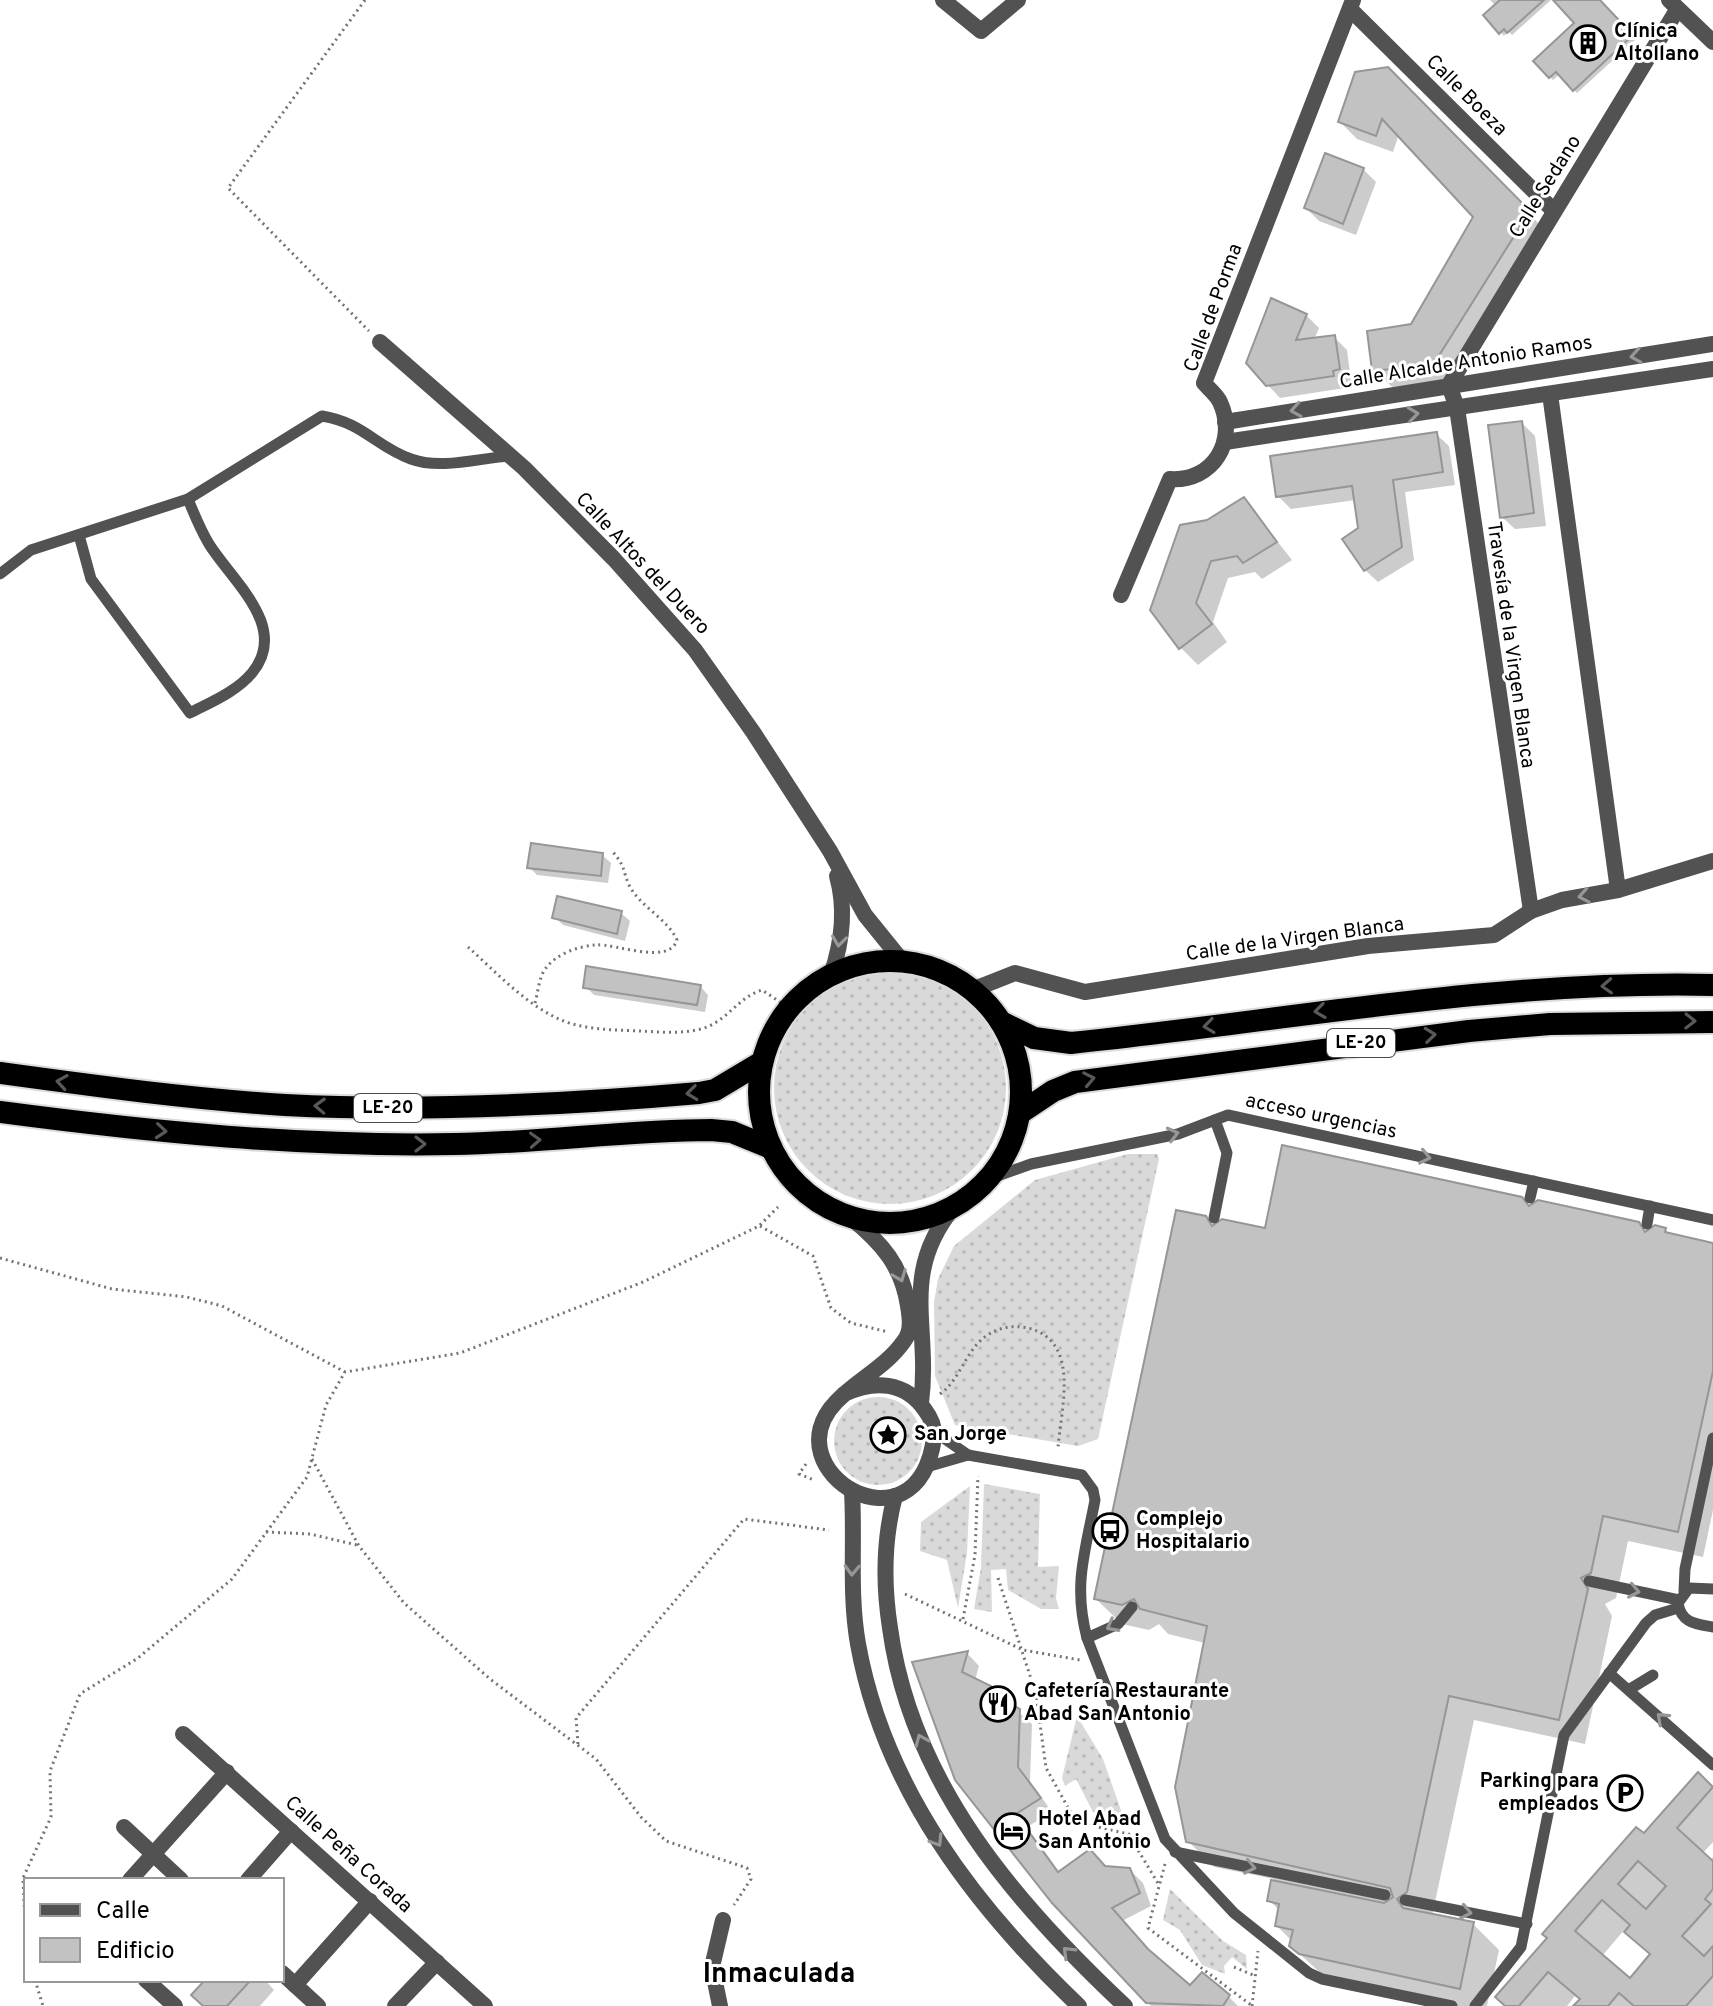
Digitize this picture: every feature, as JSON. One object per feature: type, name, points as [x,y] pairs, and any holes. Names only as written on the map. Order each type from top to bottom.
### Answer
[{"type":"highway","name":"LE-20","points":[[903,962],[951,976],[972,990],[1001,1022],[1019,1066],[1020,1113],[1009,1149],[989,1179],[953,1208],[903,1223],[851,1218],[816,1201],[788,1175],[771,1148],[759,1106],[762,1062],[775,1029],[789,1008],[810,988],[831,975],[866,964],[903,962]]},
{"type":"highway","name":"LE-20","points":[[1001,1022],[1034,1038],[1071,1043],[1463,994],[1628,985],[1713,985]]},
{"type":"highway","name":"LE-20","points":[[1020,1113],[1053,1091],[1075,1082],[1296,1051],[1550,1024],[1713,1022]]},
{"type":"highway","name":"LE-20","points":[[3,1073],[116,1091],[284,1105],[468,1107],[699,1093],[715,1090],[762,1062]]},
{"type":"highway","name":"LE-20","points":[[0,1112],[103,1126],[308,1142],[457,1144],[711,1130],[732,1132],[771,1148]]},
{"type":"street","points":[[943,0],[981,31],[1018,0]]},
{"type":"street","name":"Calle Boeza","points":[[1351,5],[1554,211]]},
{"type":"street","name":"Calle de Porma","points":[[1225,442],[1225,422],[1220,401],[1204,383],[1351,5]]},
{"type":"street","points":[[1673,5],[1713,42]]},
{"type":"street","name":"Calle Sedano","points":[[1449,385],[1673,5]]},
{"type":"street","name":"Calle Altos del Duero","points":[[380,342],[510,456],[614,559],[695,650],[753,732],[830,851],[865,915],[903,962]]},
{"type":"street","name":"Calle Alcalde Antonio Ramos","points":[[1225,422],[1713,344]]},
{"type":"street","name":"Calle Alcalde Antonio Ramos","points":[[1225,442],[1713,369]]},
{"type":"street","name":"Travesía de la Virgen Blanca","points":[[1449,385],[1457,408],[1531,911]]},
{"type":"street","points":[[1550,394],[1618,890]]},
{"type":"street","points":[[1121,595],[1170,479],[1196,478],[1208,470],[1225,442]]},
{"type":"street","name":"Calle Altos del Duero","points":[[830,851],[841,892],[838,954],[831,975]]},
{"type":"street","name":"Calle de la Virgen Blanca","points":[[972,990],[1015,973],[1085,992],[1368,946],[1494,935],[1531,911],[1562,900],[1618,890],[1713,861]]},
{"type":"street","points":[[851,1218],[872,1235],[896,1263],[904,1281],[910,1322],[905,1340],[877,1369],[844,1394],[826,1416],[820,1445],[830,1473],[852,1492],[870,1498],[895,1496],[920,1480],[930,1466],[935,1432],[928,1399],[920,1276],[936,1228],[953,1208]]},
{"type":"street","points":[[844,1394],[876,1384],[928,1399]]},
{"type":"street","points":[[852,1492],[852,1590],[859,1644],[871,1696],[904,1782],[943,1851],[1004,1928],[1079,2006]]},
{"type":"street","points":[[895,1496],[885,1540],[885,1597],[897,1670],[929,1759],[962,1821],[1010,1887],[1063,1948],[1125,2006]]},
{"type":"street","name":"Calle Peña Corada","points":[[183,1734],[485,2006]]},
{"type":"street","points":[[132,1878],[227,1772]]},
{"type":"street","points":[[124,1827],[179,1878]]},
{"type":"street","points":[[250,1878],[291,1831]]},
{"type":"street","points":[[295,1985],[370,1901]]},
{"type":"street","points":[[720,2006],[712,1967],[723,1920]]},
{"type":"street","points":[[395,2006],[437,1962]]},
{"type":"street","points":[[284,1975],[318,2006]]},
{"type":"street","points":[[148,1982],[175,2006]]},
{"type":"lane","points":[[0,574],[31,550],[188,499],[322,416],[347,420],[414,460],[434,464],[510,456]]},
{"type":"lane","points":[[79,535],[91,579],[190,713],[231,691],[252,673],[262,656],[265,637],[259,613],[210,545],[188,499]]},
{"type":"lane","name":"acceso urgencias","points":[[989,1179],[1031,1164],[1178,1134],[1228,1115],[1713,1220]]},
{"type":"lane","points":[[1214,1218],[1227,1153],[1215,1120]]},
{"type":"lane","points":[[1530,1198],[1534,1181]]},
{"type":"lane","points":[[1647,1224],[1650,1206]]},
{"type":"lane","points":[[935,1432],[968,1455]]},
{"type":"lane","points":[[1713,1438],[1681,1600],[1688,1621],[1713,1627]]},
{"type":"lane","points":[[930,1466],[968,1455],[1072,1471],[1089,1482],[1095,1500],[1078,1588],[1087,1638],[1165,1839],[1234,1913],[1309,1973],[1322,1979],[1452,2006]]},
{"type":"lane","points":[[1589,1581],[1681,1600]]},
{"type":"lane","points":[[1475,2006],[1521,1947],[1564,1735],[1655,1615],[1681,1600],[1695,1586],[1713,1589]]},
{"type":"lane","points":[[1087,1638],[1118,1624],[1132,1607]]},
{"type":"lane","points":[[1609,1673],[1713,1765]]},
{"type":"lane","points":[[1630,1689],[1653,1675]]},
{"type":"lane","points":[[1174,1851],[1385,1895]]},
{"type":"lane","points":[[1405,1900],[1527,1924]]},
{"type":"path","points":[[365,0],[228,188],[380,342]]},
{"type":"path","points":[[535,1003],[544,969],[561,954],[596,945],[641,952],[667,951],[675,946],[677,940],[672,929],[630,886],[625,866],[612,851]]},
{"type":"path","points":[[468,947],[535,1003],[565,1021],[596,1029],[680,1033],[724,1020],[752,993],[762,990],[789,1008]]},
{"type":"path","points":[[0,1258],[81,1282],[187,1297],[222,1306],[345,1372],[460,1353],[643,1282],[759,1226],[778,1207]]},
{"type":"path","points":[[759,1226],[813,1256],[831,1308],[840,1317],[895,1335]]},
{"type":"path","points":[[928,1399],[955,1381],[968,1356],[986,1336],[1011,1326],[1038,1331],[1059,1350],[1064,1365],[1058,1448]]},
{"type":"path","points":[[24,1902],[23,1878],[51,1817],[50,1771],[80,1694],[138,1658],[232,1579],[307,1477],[326,1405],[345,1372]]},
{"type":"path","points":[[312,1459],[359,1546],[404,1603],[490,1679],[596,1759],[641,1817],[666,1841],[747,1868],[751,1879],[723,1920]]},
{"type":"path","points":[[963,1621],[975,1555],[978,1476]]},
{"type":"path","points":[[578,1744],[576,1718],[744,1519],[829,1530]]},
{"type":"path","points":[[266,1532],[310,1534],[359,1546]]},
{"type":"path","points":[[998,1578],[1036,1694],[1046,1768],[1076,1822],[1153,1840]]},
{"type":"path","points":[[897,1590],[1023,1650],[1084,1660]]},
{"type":"path","points":[[1129,1835],[1159,1885]]},
{"type":"path","points":[[1165,1864],[1148,1928],[1251,2006],[1258,1950]]},
{"type":"path","points":[[1234,1967],[1255,1975]]},
{"type":"path","points":[[36,1982],[43,2006]]},
{"type":"shaded area","points":[[890,972],[935,980],[955,991],[972,1006],[987,1023],[998,1043],[1006,1088],[998,1133],[987,1153],[972,1170],[955,1185],[935,1196],[890,1204],[845,1196],[825,1185],[808,1170],[793,1153],[782,1133],[774,1088],[782,1043],[793,1023],[808,1006],[825,991],[845,980]]},
{"type":"shaded area","points":[[1128,1154],[1157,1154],[1159,1159],[1098,1439],[1078,1446],[955,1425],[935,1376],[934,1302],[938,1279],[954,1246],[1035,1180]]},
{"type":"shaded area","points":[[878,1397],[895,1400],[909,1410],[919,1424],[922,1441],[919,1458],[909,1472],[895,1482],[878,1485],[861,1482],[847,1472],[837,1458],[834,1441],[837,1424],[847,1410],[861,1400]]},
{"type":"shaded area","points":[[984,1484],[1040,1494],[1038,1567],[1059,1566],[1056,1598],[1059,1609],[1041,1609],[1008,1590],[1006,1569],[991,1570],[992,1612],[974,1609],[981,1568]]},
{"type":"shaded area","points":[[970,1486],[967,1553],[958,1608],[947,1560],[920,1551],[921,1522]]},
{"type":"shaded area","points":[[1077,1716],[1103,1759],[1123,1816],[1093,1812],[1076,1779],[1065,1786],[1062,1778]]},
{"type":"shaded area","points":[[1170,1889],[1223,1941],[1246,1955],[1247,1969],[1232,1957],[1224,1966],[1225,1974],[1202,1965],[1180,1930],[1163,1920]]},
{"type":"building","points":[[1500,0],[1544,0],[1507,33],[1504,29],[1499,34],[1483,15]]},
{"type":"building","name":"Clínica Altollano","points":[[1553,0],[1600,0],[1633,35],[1573,91],[1556,72],[1549,78],[1533,61],[1574,23]]},
{"type":"building","points":[[1388,67],[1530,211],[1433,365],[1372,371],[1367,331],[1411,324],[1473,217],[1382,119],[1376,136],[1338,122],[1355,72]]},
{"type":"building","points":[[1325,153],[1364,168],[1343,224],[1304,208]]},
{"type":"building","points":[[1271,298],[1307,314],[1296,340],[1335,335],[1340,369],[1333,371],[1334,376],[1266,386],[1246,363]]},
{"type":"building","points":[[1522,421],[1534,513],[1500,518],[1488,425]]},
{"type":"building","points":[[1437,432],[1443,472],[1393,480],[1402,547],[1364,571],[1342,539],[1358,528],[1352,486],[1276,497],[1270,456]]},
{"type":"building","points":[[1244,497],[1277,542],[1243,563],[1237,556],[1211,561],[1196,603],[1212,624],[1179,649],[1150,610],[1180,525],[1207,520]]},
{"type":"building","points":[[531,843],[603,853],[601,876],[527,868]]},
{"type":"building","points":[[557,896],[622,911],[617,934],[552,918]]},
{"type":"building","points":[[586,966],[701,985],[697,1005],[583,988]]},
{"type":"building","points":[[1282,1145],[1522,1197],[1529,1206],[1538,1200],[1639,1222],[1645,1232],[1655,1225],[1666,1228],[1665,1232],[1713,1243],[1713,1371],[1678,1532],[1603,1516],[1591,1573],[1581,1578],[1588,1589],[1559,1720],[1449,1696],[1407,1892],[1397,1899],[1403,1908],[1474,1922],[1460,1989],[1299,1954],[1289,1946],[1293,1930],[1275,1926],[1279,1904],[1267,1901],[1271,1880],[1384,1903],[1393,1897],[1390,1888],[1186,1842],[1175,1787],[1207,1626],[1140,1609],[1134,1599],[1122,1605],[1094,1599],[1176,1210],[1206,1216],[1212,1226],[1222,1219],[1265,1228]]},
{"type":"building","name":"Hotel Abad San Antonio","points":[[968,1651],[962,1672],[991,1686],[990,1693],[1020,1709],[1018,1767],[1041,1798],[1016,1814],[1058,1872],[1090,1849],[1105,1866],[1130,1868],[1140,1893],[1112,1908],[1148,1949],[1190,1985],[1202,1972],[1230,1995],[1223,2006],[1146,2003],[1052,1903],[955,1780],[912,1662]]},
{"type":"building","points":[[1698,1772],[1713,1787],[1677,1828],[1713,1861],[1713,1889],[1705,1899],[1711,1904],[1682,1936],[1704,1956],[1713,1946],[1713,1976],[1686,2006],[1634,2006],[1619,1993],[1608,2006],[1573,2006],[1580,1999],[1548,1972],[1519,2006],[1505,2006],[1495,1997],[1547,1938],[1542,1934],[1636,1827],[1644,1833]],"holes":[[[1638,1861],[1666,1886],[1646,1909],[1618,1884]],[[1602,1900],[1630,1925],[1624,1932],[1650,1954],[1630,1978],[1575,1931]]]},
{"type":"building","points":[[203,1982],[249,1982],[227,2006],[203,2006],[191,1995]]},
{"type":"place","name":"Clínica Altollano","points":[[1588,43]]},
{"type":"place","name":"San Jorge","points":[[888,1435]]},
{"type":"place","name":"Complejo Hospitalario","points":[[1110,1531]]},
{"type":"place","name":"Cafetería Restaurante Abad San Antonio","points":[[998,1704]]},
{"type":"place","name":"Parking para empleados","points":[[1625,1793]]},
{"type":"place","name":"Hotel Abad San Antonio","points":[[1012,1831]]},
{"type":"district","name":"Inmaculada","points":[[779,1975]]}]
